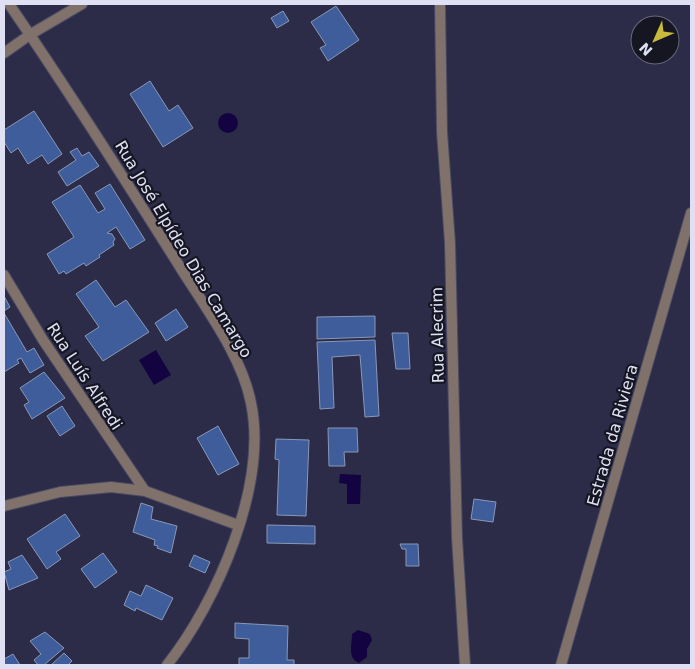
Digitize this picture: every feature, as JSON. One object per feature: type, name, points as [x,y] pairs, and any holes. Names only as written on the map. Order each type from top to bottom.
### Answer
[{"type":"street","name":"Rua José Elpídeo Dias Camargo","points":[[9,4],[31,34],[182,270],[222,336],[246,383],[256,439],[252,471],[238,525],[220,576],[204,608],[188,638],[167,665]]},
{"type":"street","points":[[4,53],[31,34],[82,4]]},
{"type":"street","name":"Rua Alecrim","points":[[440,4],[442,132],[450,243],[456,538],[465,665]]},
{"type":"street","name":"Estrada da Riviera","points":[[561,665],[691,213]]},
{"type":"street","name":"Rua Luís Alfredi","points":[[4,275],[49,349],[145,491]]},
{"type":"street","points":[[4,506],[30,497],[85,488],[111,487],[145,491],[238,525]]},
{"type":"shaded area","points":[[224,113],[232,113],[238,119],[238,127],[232,133],[224,133],[218,127],[218,119]]},
{"type":"shaded area","points":[[156,350],[171,375],[154,385],[139,360]]},
{"type":"shaded area","points":[[340,474],[361,475],[360,504],[347,504],[347,484],[339,483]]},
{"type":"shaded area","points":[[358,630],[370,634],[372,640],[367,649],[367,657],[359,663],[353,658],[351,651],[352,634]]},
{"type":"building","points":[[336,6],[359,40],[328,61],[320,48],[326,45],[311,22]]},
{"type":"building","points":[[283,11],[289,21],[277,28],[271,18]]},
{"type":"building","points":[[150,81],[169,111],[178,105],[193,128],[163,147],[130,94]]},
{"type":"building","points":[[34,111],[62,154],[48,164],[42,155],[28,164],[18,148],[11,153],[4,142],[4,130]]},
{"type":"building","points":[[77,148],[82,156],[89,152],[99,166],[67,186],[58,172],[76,160],[70,152]]},
{"type":"building","points":[[110,184],[145,240],[130,249],[116,227],[107,233],[112,234],[115,239],[114,245],[99,255],[100,257],[86,266],[84,263],[66,274],[64,271],[59,274],[47,254],[74,237],[52,202],[80,185],[98,213],[105,209],[95,193]]},
{"type":"building","points":[[96,280],[115,307],[126,300],[149,332],[103,361],[85,336],[99,327],[76,294]]},
{"type":"building","points":[[4,296],[10,307],[4,311]]},
{"type":"building","points":[[176,309],[188,327],[166,341],[155,323]]},
{"type":"building","points":[[4,313],[27,352],[34,348],[44,365],[30,373],[21,358],[17,360],[19,363],[4,372]]},
{"type":"building","points":[[375,316],[375,337],[317,339],[317,317]]},
{"type":"building","points":[[392,333],[408,333],[410,369],[396,369]]},
{"type":"building","points":[[375,340],[379,416],[365,417],[360,355],[332,357],[334,408],[320,409],[317,342]]},
{"type":"building","points":[[44,372],[65,398],[32,419],[24,405],[29,402],[20,388]]},
{"type":"building","points":[[62,406],[75,426],[60,436],[47,416]]},
{"type":"building","points":[[218,426],[239,464],[218,475],[197,438]]},
{"type":"building","points":[[328,428],[357,428],[358,452],[344,452],[345,466],[329,466]]},
{"type":"building","points":[[276,439],[309,440],[306,516],[277,515],[279,460],[275,459]]},
{"type":"building","points":[[474,499],[496,502],[493,522],[471,519]]},
{"type":"building","points":[[141,503],[153,507],[151,519],[177,526],[171,553],[157,548],[158,546],[154,545],[155,540],[133,532]]},
{"type":"building","points":[[65,514],[80,536],[56,552],[61,559],[47,569],[27,539]]},
{"type":"building","points":[[267,525],[315,526],[315,544],[267,543]]},
{"type":"building","points":[[400,544],[418,544],[419,566],[406,566],[406,549],[402,549]]},
{"type":"building","points":[[103,553],[117,572],[95,588],[81,569]]},
{"type":"building","points":[[22,555],[38,578],[9,590],[4,572],[11,569],[8,562]]},
{"type":"building","points":[[194,555],[210,562],[205,573],[189,566]]},
{"type":"building","points":[[146,585],[173,598],[162,620],[136,608],[135,611],[124,605],[130,591],[141,596]]},
{"type":"building","points":[[235,623],[288,626],[287,660],[294,660],[294,665],[239,665],[239,658],[249,658],[249,639],[235,638]]},
{"type":"building","points":[[45,632],[64,648],[44,665],[38,665],[34,660],[41,654],[30,641]]},
{"type":"building","points":[[64,653],[72,661],[68,665],[51,665]]},
{"type":"building","points":[[13,654],[20,665],[4,665],[4,659]]}]
